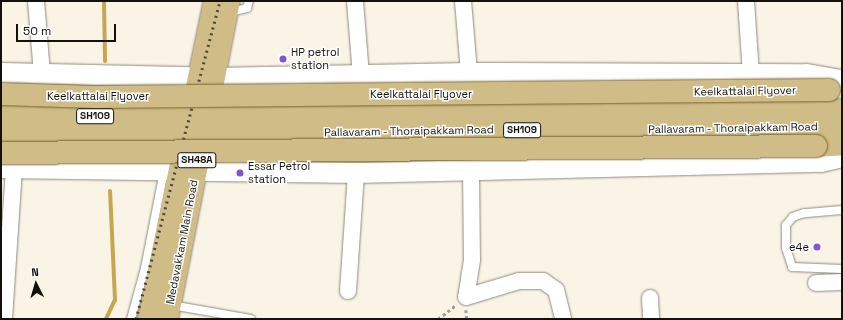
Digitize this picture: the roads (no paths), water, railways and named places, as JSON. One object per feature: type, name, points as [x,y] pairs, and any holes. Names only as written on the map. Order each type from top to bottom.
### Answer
[{"type":"main road","name":"Medavakkam Main Road","points":[[168,312],[179,171],[195,124],[224,5]]},
{"type":"main road","name":"Keelkattalai Flyover","points":[[1,94],[94,97],[838,86]]},
{"type":"main road","name":"Pallavaram - Thoraipakkam Road","points":[[1,132],[195,124],[842,110]]},
{"type":"main road","name":"Pallavaram - Thoraipakkam Road","points":[[1,115],[195,124],[842,127]]},
{"type":"main road","points":[[5,163],[816,146],[842,144]]},
{"type":"main road","name":"SH48A","points":[[149,319],[179,171]]},
{"type":"street","points":[[36,1],[42,74]]},
{"type":"street","points":[[355,1],[361,75]]},
{"type":"street","points":[[463,1],[468,73]]},
{"type":"street","points":[[746,1],[751,74]]},
{"type":"street","points":[[1,73],[206,77],[468,73],[807,74],[838,86]]},
{"type":"street","points":[[4,319],[5,163],[179,171],[356,173],[471,169],[821,162],[842,157]]},
{"type":"street","points":[[471,169],[472,260],[466,297],[519,281],[543,281],[556,290],[563,319]]},
{"type":"street","points":[[348,291],[356,173]]},
{"type":"street","points":[[816,283],[842,282]]},
{"type":"street","points":[[650,298],[651,319]]},
{"type":"lane","points":[[224,5],[247,8],[249,1]]},
{"type":"lane","points":[[131,319],[145,268],[179,171]]},
{"type":"lane","points":[[842,210],[804,213],[793,217],[786,225],[786,248],[792,267],[842,270]]},
{"type":"lane","points":[[168,312],[251,319]]},
{"type":"waterway","points":[[104,1],[105,61]]},
{"type":"waterway","points":[[106,319],[115,300],[110,191]]},
{"type":"railway","points":[[136,319],[220,1]]},
{"type":"place","name":"HP petrol station","points":[[283,59]]},
{"type":"place","name":"Essar Petrol station","points":[[240,173]]},
{"type":"place","name":"e4e","points":[[817,247]]}]
